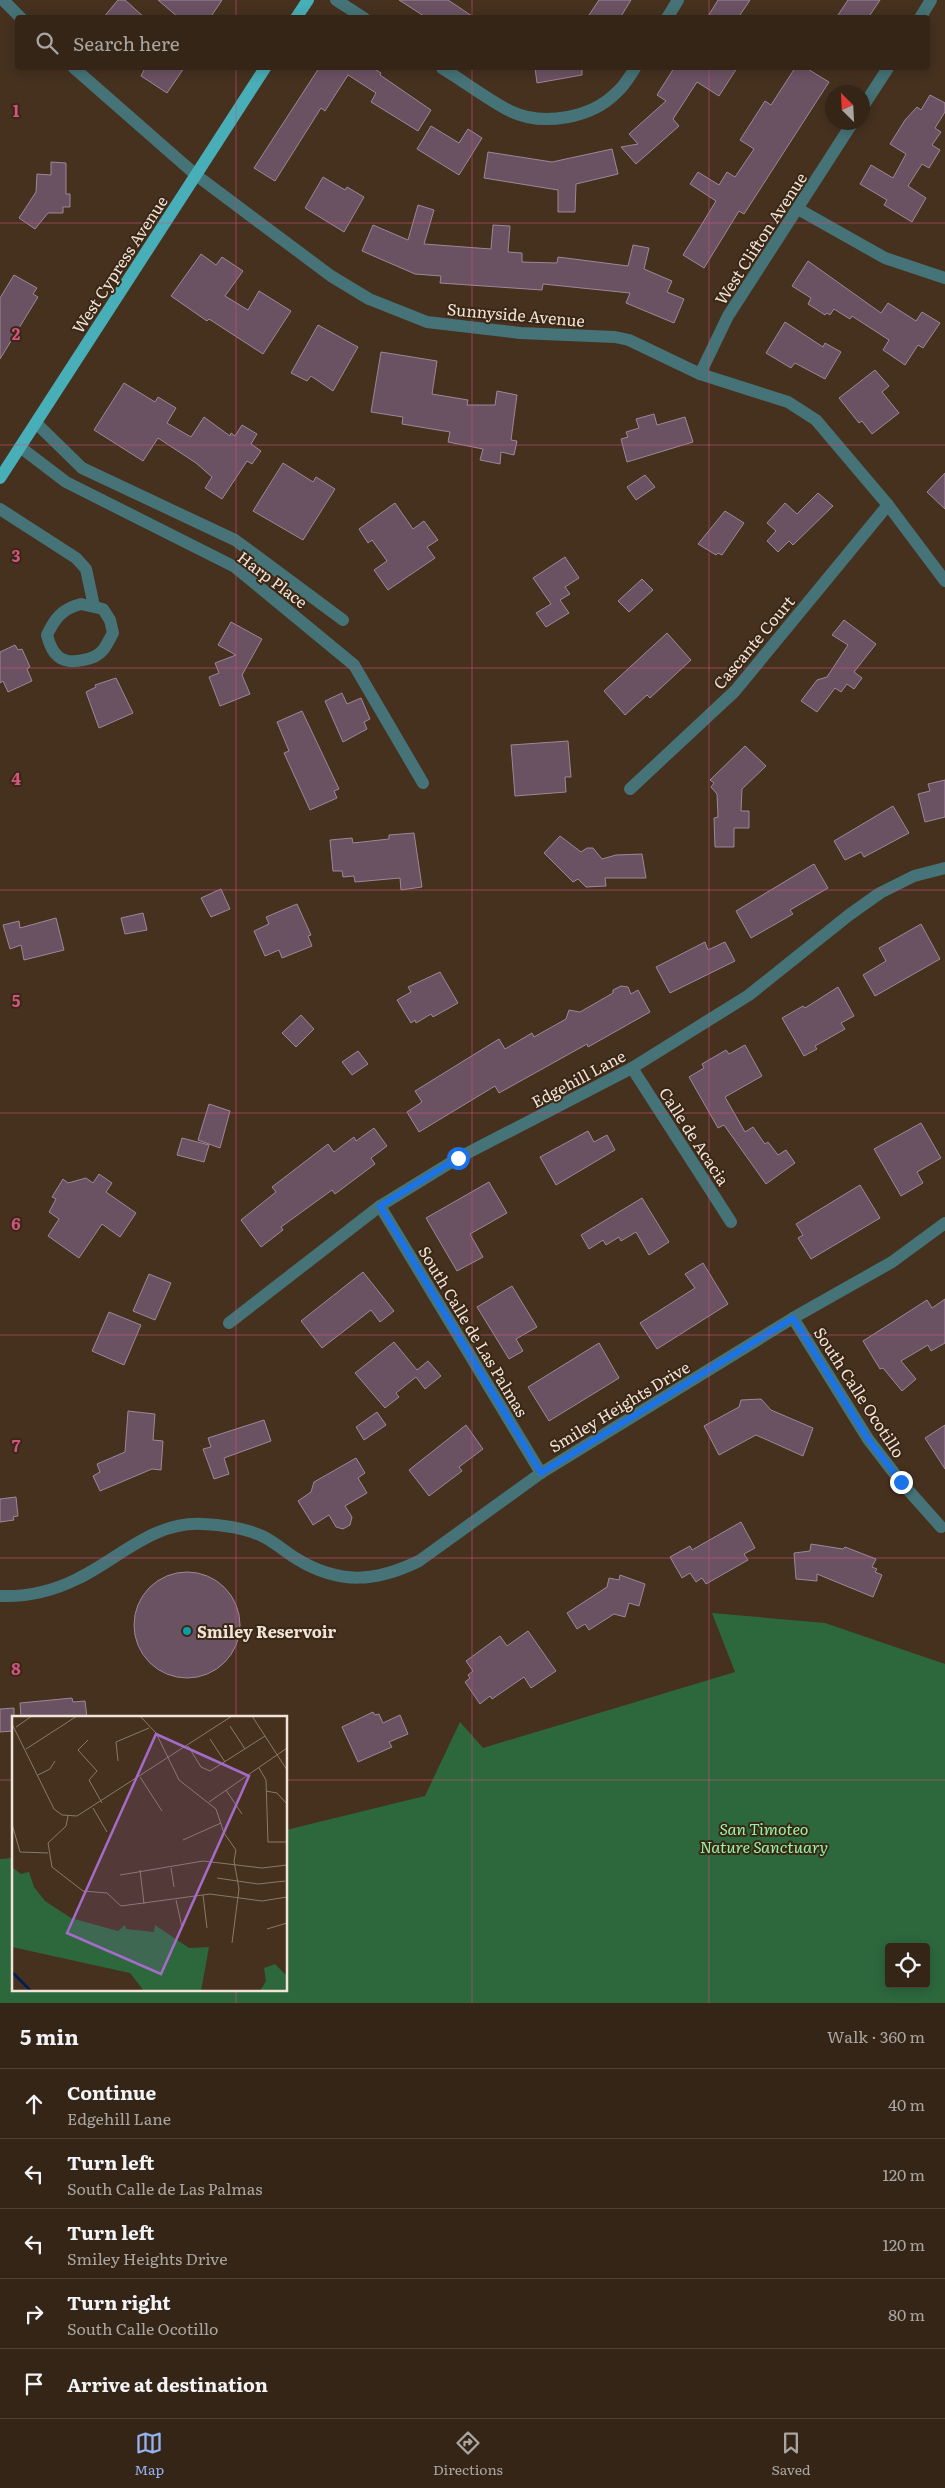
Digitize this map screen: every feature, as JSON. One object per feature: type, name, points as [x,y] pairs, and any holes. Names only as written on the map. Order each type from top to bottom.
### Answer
[{"type":"main road","points":[[298,15],[308,0]]},
{"type":"main road","name":"West Cypress Avenue","points":[[0,478],[264,70]]},
{"type":"street","points":[[3,0],[18,15]]},
{"type":"street","points":[[336,0],[359,15]]},
{"type":"street","points":[[669,15],[678,0]]},
{"type":"street","points":[[922,15],[931,0]]},
{"type":"street","name":"Sunnyside Avenue","points":[[76,70],[196,175],[331,276],[369,299],[427,322],[520,333],[615,337],[629,340],[700,374],[788,402],[816,420],[888,505],[945,581]]},
{"type":"street","points":[[445,70],[511,111],[529,117],[555,120],[597,107],[617,93],[634,70]]},
{"type":"street","points":[[870,96],[887,70]]},
{"type":"street","name":"West Clifton Avenue","points":[[700,374],[728,316],[848,130]]},
{"type":"street","points":[[798,209],[885,258],[945,278]]},
{"type":"street","name":"Harp Place","points":[[36,423],[82,468],[235,540],[343,620]]},
{"type":"street","name":"Harp Place","points":[[20,447],[66,482],[235,568],[354,665],[423,783]]},
{"type":"street","name":"Cascante Court","points":[[630,789],[735,691],[888,505]]},
{"type":"street","points":[[0,509],[76,558],[86,569],[94,606]]},
{"type":"street","points":[[81,604],[94,606],[103,610],[110,620],[114,633],[102,650],[92,658],[68,663],[58,658],[50,648],[47,636],[58,615],[68,608],[81,604]]},
{"type":"street","name":"Edgehill Lane","points":[[229,1323],[380,1206],[458,1158],[632,1068],[749,995],[849,915],[880,894],[914,876],[945,868]]},
{"type":"street","name":"Calle de Acacia","points":[[632,1068],[731,1222]]},
{"type":"street","name":"South Calle de Las Palmas","points":[[380,1206],[541,1473]]},
{"type":"street","name":"Smiley Heights Drive","points":[[0,1596],[18,1597],[56,1589],[78,1579],[150,1535],[185,1524],[236,1528],[263,1536],[298,1560],[326,1573],[353,1579],[389,1574],[420,1561],[541,1473],[793,1318],[892,1262],[945,1223]]},
{"type":"street","name":"South Calle Ocotillo","points":[[793,1318],[868,1439],[901,1482],[941,1527]]},
{"type":"green space","name":"San Timoteo Nature Sanctuary","points":[[712,1613],[825,1623],[945,1664],[945,2003],[0,2003],[0,1859],[12,1858],[12,1990],[288,1990],[288,1830],[425,1796],[460,1722],[483,1748],[735,1672]]},
{"type":"building","points":[[118,0],[125,0],[142,15],[106,15]]},
{"type":"building","points":[[158,0],[222,0],[212,15],[176,15]]},
{"type":"building","points":[[399,0],[448,0],[470,15],[422,15]]},
{"type":"building","points":[[599,0],[631,0],[622,15],[589,15]]},
{"type":"building","points":[[718,0],[750,0],[740,15],[709,15]]},
{"type":"building","points":[[848,0],[880,0],[870,15],[838,15]]},
{"type":"building","points":[[144,70],[183,70],[167,93],[141,76]]},
{"type":"building","points":[[318,70],[376,70],[381,73],[380,75],[431,110],[418,131],[371,102],[376,93],[348,75],[325,111],[321,108],[275,181],[254,168]]},
{"type":"building","points":[[535,70],[582,70],[582,75],[537,83]]},
{"type":"building","points":[[673,70],[736,70],[719,96],[697,82],[673,119],[679,126],[636,164],[621,147],[638,144],[629,134],[666,101],[657,95]]},
{"type":"building","points":[[794,70],[809,70],[829,82],[825,85],[825,88],[744,214],[739,211],[704,268],[683,255],[716,201],[690,184],[698,172],[719,185],[727,172],[735,177],[754,149],[740,140],[765,101],[771,105]]},
{"type":"building","points":[[930,95],[945,103],[945,112],[935,128],[941,132],[932,145],[940,150],[929,168],[922,164],[908,186],[926,198],[912,222],[884,205],[887,200],[860,184],[871,165],[893,178],[906,154],[890,144],[905,120],[917,107],[921,110]]},
{"type":"building","points":[[431,126],[459,143],[468,129],[482,138],[459,175],[417,149]]},
{"type":"building","points":[[612,149],[618,174],[576,184],[575,212],[558,212],[558,190],[484,178],[488,152],[552,162]]},
{"type":"building","points":[[51,162],[66,163],[66,194],[70,194],[70,207],[63,207],[63,213],[48,213],[35,229],[19,218],[36,192],[37,174],[51,175]]},
{"type":"building","points":[[323,177],[345,190],[347,187],[364,197],[344,232],[305,208]]},
{"type":"building","points":[[418,205],[434,210],[424,244],[491,249],[493,225],[510,226],[508,252],[522,253],[522,262],[557,263],[558,257],[628,266],[633,245],[649,248],[644,269],[672,281],[667,292],[684,299],[674,323],[626,303],[630,293],[543,284],[542,290],[440,283],[441,276],[415,274],[362,251],[373,225],[408,240]]},
{"type":"building","points":[[201,254],[216,265],[222,257],[243,271],[225,296],[248,310],[259,291],[291,311],[263,354],[209,319],[207,321],[171,296]]},
{"type":"building","points":[[808,261],[881,313],[888,303],[916,321],[922,312],[940,323],[923,348],[918,345],[905,365],[883,350],[889,340],[852,316],[850,319],[834,309],[830,315],[827,313],[825,315],[808,304],[811,298],[792,286]]},
{"type":"building","points":[[14,275],[37,288],[33,294],[38,297],[0,359],[0,298]]},
{"type":"building","points":[[785,322],[823,347],[825,343],[841,352],[825,379],[795,363],[791,368],[766,353]]},
{"type":"building","points":[[318,325],[358,347],[333,391],[311,376],[307,381],[291,373]]},
{"type":"building","points":[[381,352],[437,361],[432,394],[468,400],[467,405],[495,405],[497,391],[517,395],[511,440],[517,441],[514,455],[501,452],[500,464],[480,460],[483,449],[448,442],[450,432],[402,424],[403,417],[371,412]]},
{"type":"building","points":[[875,370],[889,386],[882,392],[899,413],[872,434],[862,421],[859,423],[839,398]]},
{"type":"building","points":[[124,383],[155,402],[158,397],[176,408],[167,423],[191,437],[204,417],[230,436],[231,433],[235,436],[242,425],[257,434],[251,444],[261,451],[252,464],[247,461],[222,499],[205,488],[212,477],[196,463],[158,438],[143,461],[94,430]]},
{"type":"building","points":[[654,414],[657,425],[685,417],[693,442],[627,462],[621,439],[628,437],[626,432],[639,428],[636,419]]},
{"type":"building","points":[[283,463],[313,482],[316,477],[335,489],[303,540],[253,511]]},
{"type":"building","points":[[945,473],[945,509],[927,492]]},
{"type":"building","points":[[645,475],[655,487],[636,500],[627,487]]},
{"type":"building","points":[[818,493],[833,506],[793,545],[789,541],[778,552],[767,541],[776,531],[767,523],[785,503],[797,514]]},
{"type":"building","points":[[395,503],[413,529],[424,521],[438,540],[427,547],[435,558],[388,590],[374,570],[387,561],[372,540],[368,543],[359,529]]},
{"type":"building","points":[[725,511],[744,523],[722,555],[718,553],[716,555],[698,544]]},
{"type":"building","points":[[565,557],[579,578],[565,587],[570,594],[560,600],[569,613],[546,627],[536,613],[551,604],[533,578]]},
{"type":"building","points":[[642,579],[653,590],[629,612],[618,601]]},
{"type":"building","points":[[844,620],[876,644],[854,672],[862,678],[854,689],[847,684],[841,692],[835,688],[817,712],[801,701],[817,680],[827,677],[848,645],[832,635]]},
{"type":"building","points":[[231,622],[262,639],[242,675],[250,694],[220,706],[209,677],[219,673],[215,663],[236,655],[218,645]]},
{"type":"building","points":[[667,633],[691,660],[650,698],[647,695],[625,715],[604,691]]},
{"type":"building","points":[[15,645],[18,650],[22,649],[30,667],[27,669],[32,681],[8,692],[3,681],[0,683],[0,652]]},
{"type":"building","points":[[116,678],[133,713],[99,728],[86,692],[96,687],[95,685]]},
{"type":"building","points":[[342,693],[347,704],[361,698],[370,719],[364,722],[367,729],[343,742],[325,701]]},
{"type":"building","points":[[302,711],[339,789],[334,791],[337,798],[310,810],[284,753],[289,751],[277,722]]},
{"type":"building","points":[[568,741],[571,777],[565,777],[566,792],[515,796],[511,745]]},
{"type":"building","points":[[745,746],[766,766],[742,789],[741,811],[749,811],[749,828],[734,828],[734,847],[715,847],[714,818],[718,817],[717,794],[711,787],[714,783],[710,780]]},
{"type":"building","points":[[945,780],[945,817],[925,822],[918,794],[930,791],[928,784]]},
{"type":"building","points":[[893,806],[909,833],[864,857],[861,852],[845,860],[834,841]]},
{"type":"building","points":[[414,833],[422,887],[401,890],[400,878],[355,882],[354,876],[343,877],[342,871],[333,871],[330,840],[352,838],[353,843],[389,839],[389,835]]},
{"type":"building","points":[[560,836],[581,852],[587,848],[593,848],[602,859],[616,855],[642,854],[646,878],[605,878],[606,886],[586,887],[578,879],[573,882],[544,853]]},
{"type":"building","points":[[814,864],[828,888],[790,910],[793,914],[751,938],[736,911]]},
{"type":"building","points":[[221,889],[230,909],[211,917],[201,898]]},
{"type":"building","points":[[297,904],[311,935],[308,936],[312,946],[282,958],[279,950],[265,956],[254,931],[269,924],[266,917]]},
{"type":"building","points":[[143,913],[147,930],[125,934],[121,918]]},
{"type":"building","points":[[56,918],[64,950],[24,960],[21,945],[10,949],[3,925],[19,921],[20,928]]},
{"type":"building","points":[[921,924],[940,959],[875,996],[863,975],[886,961],[879,948]]},
{"type":"building","points":[[705,942],[708,950],[725,942],[735,961],[670,993],[656,967]]},
{"type":"building","points":[[440,972],[458,1003],[433,1017],[431,1014],[416,1023],[415,1020],[411,1023],[397,1000],[411,992],[408,987]]},
{"type":"building","points":[[621,986],[628,987],[631,994],[638,990],[650,1012],[588,1047],[587,1044],[499,1093],[495,1086],[419,1132],[407,1112],[422,1102],[415,1091],[499,1039],[505,1049],[532,1033],[534,1037],[566,1019],[569,1010],[580,1012],[613,993],[613,990]]},
{"type":"building","points":[[838,987],[854,1016],[841,1023],[845,1029],[815,1046],[817,1049],[804,1056],[782,1018],[803,1006],[805,1008]]},
{"type":"building","points":[[301,1015],[314,1029],[296,1047],[282,1033]]},
{"type":"building","points":[[745,1045],[762,1076],[725,1097],[745,1132],[753,1127],[765,1144],[768,1142],[778,1155],[786,1150],[795,1163],[766,1184],[724,1125],[718,1128],[689,1077],[704,1068],[702,1064],[726,1050],[729,1054]]},
{"type":"building","points":[[358,1051],[368,1064],[352,1075],[342,1062]]},
{"type":"building","points":[[209,1104],[230,1111],[220,1148],[198,1140]]},
{"type":"building","points":[[921,1123],[941,1158],[917,1172],[923,1183],[901,1196],[874,1149]]},
{"type":"building","points":[[374,1128],[387,1146],[371,1158],[375,1164],[335,1194],[332,1190],[281,1227],[283,1230],[261,1247],[241,1220],[276,1192],[272,1187],[328,1144],[334,1152],[354,1137],[356,1141]]},
{"type":"building","points":[[588,1131],[594,1142],[607,1135],[615,1150],[556,1185],[540,1157]]},
{"type":"building","points":[[182,1138],[209,1145],[204,1162],[177,1155]]},
{"type":"building","points":[[99,1174],[112,1183],[106,1192],[136,1213],[120,1237],[102,1224],[79,1258],[48,1236],[59,1219],[49,1212],[56,1199],[52,1197],[63,1179],[68,1183],[86,1178],[93,1183]]},
{"type":"building","points":[[489,1182],[507,1213],[470,1234],[483,1257],[457,1271],[426,1218]]},
{"type":"building","points":[[860,1185],[880,1218],[811,1259],[798,1238],[803,1235],[796,1224]]},
{"type":"building","points":[[642,1198],[669,1242],[649,1255],[636,1232],[621,1241],[619,1237],[606,1245],[603,1240],[589,1249],[581,1235]]},
{"type":"building","points":[[703,1263],[728,1304],[657,1349],[640,1323],[695,1288],[685,1274]]},
{"type":"building","points":[[363,1272],[394,1311],[380,1322],[371,1310],[322,1348],[301,1321]]},
{"type":"building","points":[[149,1274],[171,1283],[155,1320],[133,1311]]},
{"type":"building","points":[[512,1286],[537,1327],[516,1339],[523,1351],[509,1359],[477,1307]]},
{"type":"building","points":[[945,1299],[945,1343],[931,1351],[928,1345],[901,1361],[916,1379],[902,1391],[883,1368],[880,1369],[863,1341],[927,1300],[932,1308]]},
{"type":"building","points":[[109,1312],[141,1325],[124,1365],[92,1351]]},
{"type":"building","points":[[394,1342],[417,1370],[428,1361],[441,1376],[425,1389],[416,1377],[396,1393],[399,1397],[385,1408],[355,1373]]},
{"type":"building","points":[[599,1343],[619,1378],[549,1421],[528,1387]]},
{"type":"building","points":[[761,1399],[771,1410],[813,1428],[803,1456],[756,1435],[719,1455],[704,1426],[739,1407],[741,1400]]},
{"type":"building","points":[[128,1411],[155,1414],[153,1440],[163,1441],[161,1470],[152,1469],[100,1491],[93,1476],[100,1472],[97,1464],[125,1452]]},
{"type":"building","points":[[377,1412],[386,1425],[364,1440],[356,1427]]},
{"type":"building","points":[[264,1420],[271,1441],[224,1458],[229,1474],[214,1479],[203,1449],[211,1447],[208,1438]]},
{"type":"building","points":[[466,1425],[483,1449],[459,1467],[462,1471],[429,1496],[409,1470]]},
{"type":"building","points":[[945,1425],[945,1469],[925,1438]]},
{"type":"building","points":[[356,1458],[365,1473],[358,1478],[367,1493],[345,1506],[352,1517],[350,1525],[343,1529],[336,1527],[329,1515],[313,1525],[298,1501],[311,1492],[314,1482]]},
{"type":"building","points":[[16,1497],[18,1516],[13,1517],[14,1520],[0,1522],[0,1499]]},
{"type":"building","points":[[741,1522],[755,1548],[744,1554],[748,1560],[706,1584],[702,1578],[696,1582],[690,1573],[682,1578],[670,1557],[690,1546],[692,1550]]},
{"type":"building","points":[[811,1544],[843,1549],[845,1547],[876,1559],[872,1567],[877,1569],[875,1572],[882,1575],[873,1597],[817,1574],[817,1581],[796,1579],[794,1553],[810,1551]]},
{"type":"building","name":"Smiley Reservoir","points":[[187,1572],[207,1576],[225,1587],[236,1605],[240,1625],[236,1645],[225,1663],[207,1674],[187,1678],[167,1674],[149,1663],[138,1645],[134,1625],[138,1605],[149,1587],[167,1576]]},
{"type":"building","points":[[620,1575],[645,1584],[639,1606],[629,1603],[625,1617],[614,1614],[589,1630],[585,1624],[577,1629],[567,1613],[607,1587],[609,1578],[619,1580]]},
{"type":"building","points":[[528,1631],[556,1671],[531,1688],[524,1677],[492,1699],[490,1696],[480,1704],[465,1682],[470,1678],[468,1675],[473,1671],[466,1661],[500,1636],[507,1646]]},
{"type":"building","points":[[72,1698],[73,1702],[85,1701],[87,1716],[21,1716],[20,1703]]},
{"type":"building","points":[[14,1708],[12,1731],[0,1732],[0,1709]]},
{"type":"building","points":[[373,1712],[375,1715],[379,1714],[383,1723],[400,1715],[408,1734],[389,1742],[392,1747],[358,1762],[342,1727]]},
{"type":"place","name":"Smiley Reservoir","points":[[187,1631]]},
{"type":"route","points":[[458,1158],[380,1206],[541,1473],[793,1318],[868,1439],[901,1482]]}]
